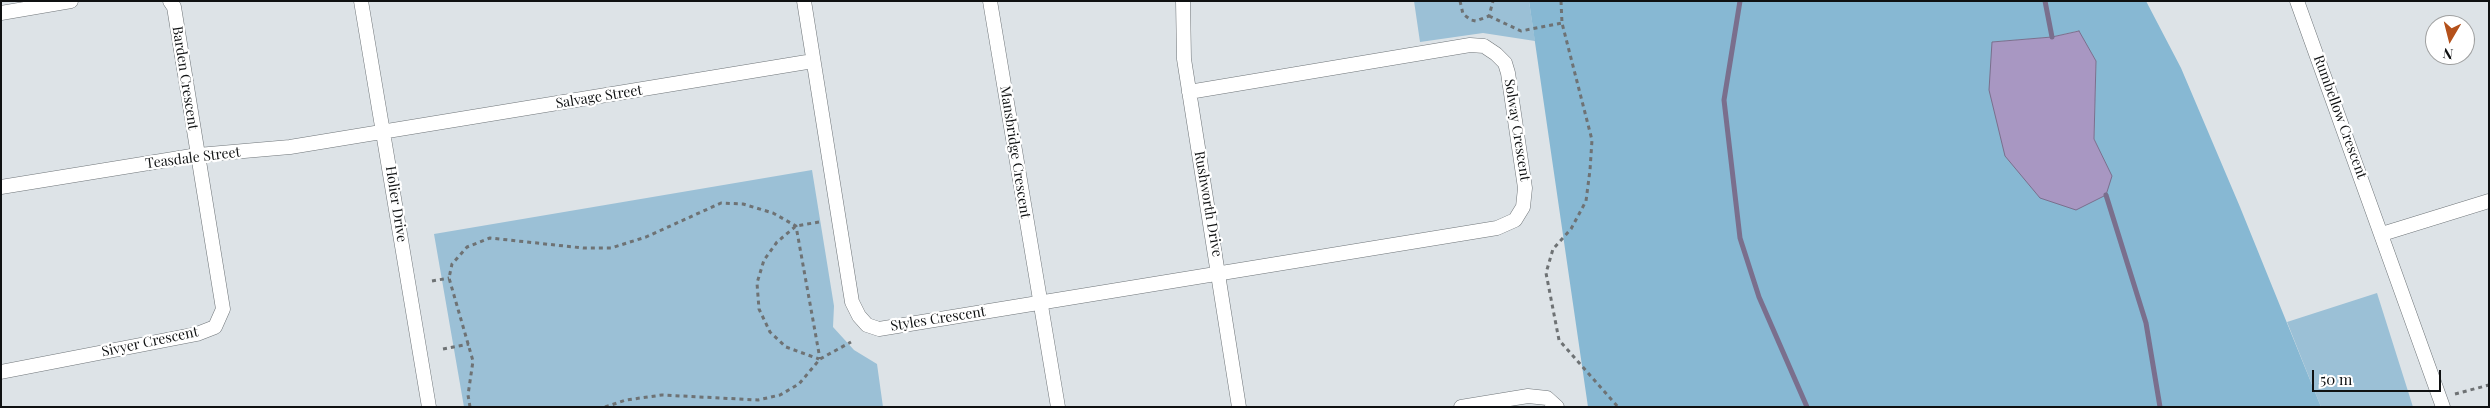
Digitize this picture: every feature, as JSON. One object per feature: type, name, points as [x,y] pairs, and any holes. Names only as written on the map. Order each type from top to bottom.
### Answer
[{"type":"street","points":[[1,13],[71,1]]},
{"type":"street","name":"Barden Crescent","points":[[170,1],[174,7],[198,156]]},
{"type":"street","name":"Holier Drive","points":[[361,1],[429,407]]},
{"type":"street","name":"Styles Crescent","points":[[804,1],[852,302],[859,316],[868,325],[880,329],[1220,273]]},
{"type":"street","name":"Mansbridge Crescent","points":[[990,1],[1058,407]]},
{"type":"street","name":"Rushworth Drive","points":[[1183,1],[1183,36],[1189,92],[1220,273],[1239,407]]},
{"type":"street","name":"Rumbellow Crescent","points":[[2297,1],[2443,407]]},
{"type":"street","name":"Solway Crescent","points":[[1189,92],[1470,45],[1484,46],[1496,54],[1505,63],[1508,73],[1525,188],[1523,207],[1515,220],[1498,228],[1220,273]]},
{"type":"street","name":"Salvage Street","points":[[384,132],[813,61]]},
{"type":"street","name":"Teasdale Street","points":[[1,187],[198,156],[290,147],[384,132]]},
{"type":"street","name":"Sivyer Crescent","points":[[1,372],[197,334],[215,327],[223,309],[198,156]]},
{"type":"street","points":[[2382,234],[2489,202]]},
{"type":"street","points":[[1461,407],[1528,396],[1547,398],[1557,407]]},
{"type":"path","points":[[1460,1],[1463,14],[1471,20],[1480,20],[1489,16],[1520,31],[1562,22]]},
{"type":"path","points":[[1489,16],[1492,1]]},
{"type":"path","points":[[1561,1],[1562,22],[1592,140],[1586,201],[1571,229],[1553,249],[1546,273],[1559,340],[1618,407]]},
{"type":"path","points":[[470,407],[468,396],[473,361],[449,278],[452,264],[467,246],[490,238],[583,248],[612,248],[646,237],[721,203],[743,204],[773,213],[796,226]]},
{"type":"path","points":[[819,222],[796,226],[777,242],[764,260],[757,283],[759,309],[770,332],[786,347],[820,359]]},
{"type":"path","points":[[796,226],[820,359]]},
{"type":"path","points":[[432,280],[449,278]]},
{"type":"path","points":[[605,407],[626,400],[662,395],[758,400],[780,395],[799,384],[820,359],[851,342]]},
{"type":"path","points":[[443,348],[469,344]]},
{"type":"path","points":[[2455,394],[2489,385]]},
{"type":"path","points":[[626,400],[627,407]]},
{"type":"shaded area","points":[[1414,1],[1529,1],[1535,41],[1483,33],[1420,42]]},
{"type":"shaded area","points":[[1529,1],[2146,1],[2181,68],[2321,407],[1588,407]],"holes":[[[2078,31],[2096,61],[2094,139],[2111,176],[1993,42],[2052,37]]]},
{"type":"shaded area","points":[[2079,31],[2096,61],[2094,139],[2112,176],[2106,195],[2076,210],[2040,198],[2005,156],[1989,90],[1992,42],[2052,37]]},
{"type":"shaded area","points":[[812,170],[834,306],[833,327],[854,350],[877,364],[883,407],[464,407],[434,234]]},
{"type":"shaded area","points":[[2377,293],[2413,407],[2321,407],[2287,322]]},
{"type":"waterway","points":[[1740,1],[1724,100],[1740,238],[1759,297],[1807,407]]},
{"type":"waterway","points":[[2045,1],[2052,37]]},
{"type":"waterway","points":[[2106,195],[2146,323],[2160,407]]}]
